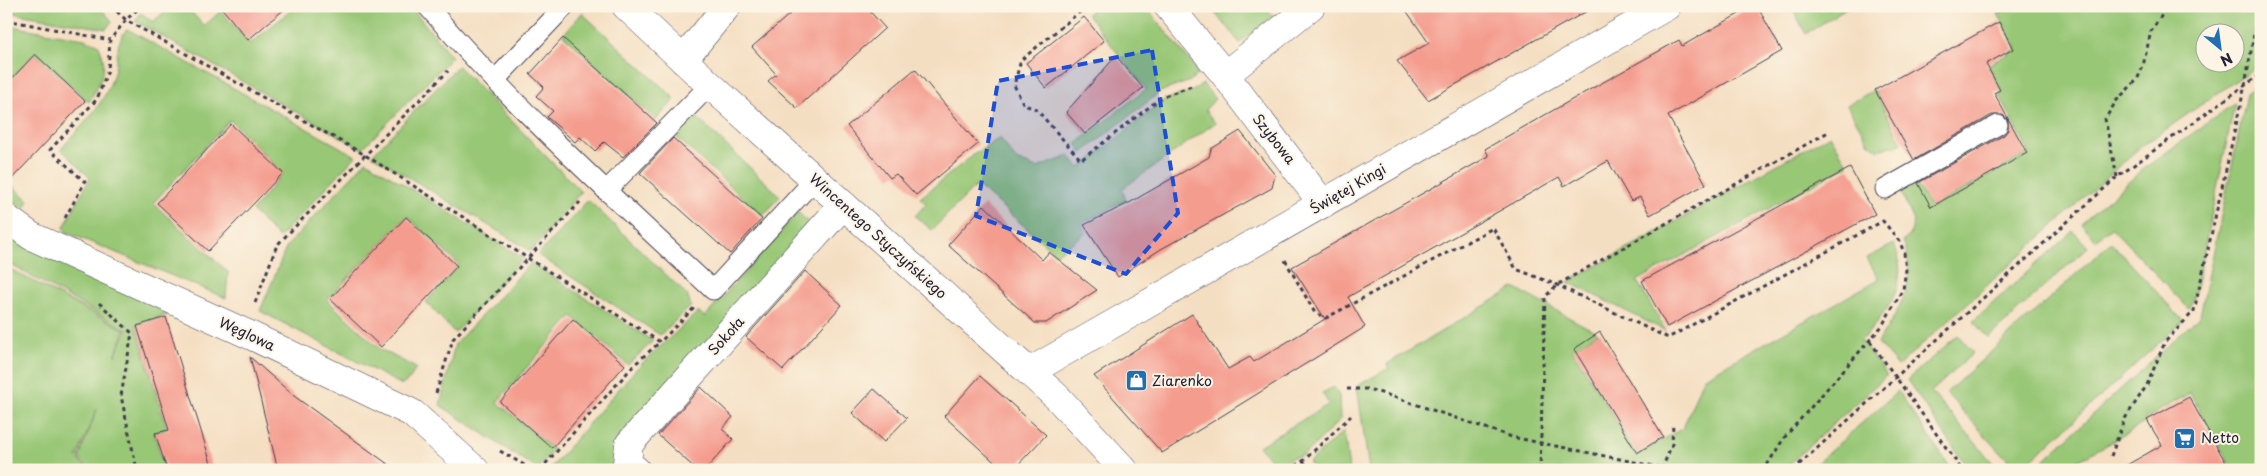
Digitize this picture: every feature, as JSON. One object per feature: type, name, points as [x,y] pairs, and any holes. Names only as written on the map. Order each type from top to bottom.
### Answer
[{"type":"street","name":"Wincentego Styczyńskiego","points":[[626,6],[710,85],[1067,406],[1124,470]]},
{"type":"street","points":[[683,60],[728,6]]},
{"type":"street","name":"Szybowa","points":[[1168,6],[1212,78],[1322,204]]},
{"type":"street","points":[[1212,78],[1312,6]]},
{"type":"street","name":"Świętej Kingi","points":[[1030,372],[1667,6]]},
{"type":"street","name":"Sokoła","points":[[636,470],[627,463],[629,444],[843,205]]},
{"type":"street","name":"Węglowa","points":[[6,218],[31,236],[243,332],[412,413],[475,470]]},
{"type":"lane","points":[[427,6],[468,53],[606,191],[713,290],[814,179]]},
{"type":"lane","points":[[495,80],[565,6]]},
{"type":"lane","points":[[606,191],[710,85]]},
{"type":"lane","points":[[1886,189],[1998,125]]},
{"type":"path","points":[[110,6],[126,20],[365,155],[660,342]]},
{"type":"path","points":[[50,150],[97,99],[108,70],[110,40],[126,20],[141,6]]},
{"type":"path","points":[[1087,6],[1021,60],[1014,85],[1024,105],[1036,109],[1082,160],[1162,97],[1212,78]]},
{"type":"path","points":[[2117,177],[2105,119],[2117,100],[2137,80],[2143,66],[2151,31],[2168,6]]},
{"type":"path","points":[[2111,456],[2124,420],[2147,385],[2165,342],[2194,311],[2245,85],[2260,6]]},
{"type":"path","points":[[6,20],[110,40]]},
{"type":"path","points":[[243,332],[277,245],[468,53]]},
{"type":"path","points":[[1793,470],[2117,177],[2261,74]]},
{"type":"path","points":[[1540,470],[1545,297],[1557,285],[1830,131]]},
{"type":"path","points":[[436,395],[437,386],[453,339],[530,258],[577,205]]},
{"type":"path","points":[[1282,256],[1315,313],[1326,318],[1493,228],[1516,269],[1557,285],[1668,338],[1884,221],[1900,242],[1906,270],[1903,289],[1882,326],[1784,438],[1764,470]]},
{"type":"path","points":[[540,470],[635,364],[713,290]]},
{"type":"path","points":[[94,298],[132,333],[120,396],[137,470]]},
{"type":"path","points":[[1870,341],[1962,470]]},
{"type":"path","points":[[1347,389],[1377,392],[1512,437],[1541,441],[1673,470]]},
{"type":"path","points":[[1288,470],[1304,461],[1351,416]]},
{"type":"path","points":[[1662,469],[1672,444],[1673,424]]},
{"type":"path","points":[[492,446],[533,470]]},
{"type":"path","points":[[1304,461],[1311,470]]},
{"type":"highlighted area","points":[[1152,50],[1178,213],[1126,274],[976,216],[998,81]]},
{"type":"green space","points":[[6,6],[99,6],[112,21],[106,29],[6,12]]},
{"type":"green space","points":[[171,6],[186,6],[204,26],[221,11],[250,44],[296,6],[410,6],[452,57],[362,149],[135,21],[141,13],[153,22]]},
{"type":"green space","points":[[1096,6],[1145,6],[1200,73],[1190,81],[1160,92],[1082,153],[1076,144],[1146,89],[1087,14]]},
{"type":"green space","points":[[1209,6],[1265,6],[1273,16],[1240,43]]},
{"type":"green space","points":[[1791,6],[1849,6],[1806,34]]},
{"type":"green space","points":[[2011,6],[2261,6],[2261,63],[2139,148],[1898,366],[1878,343],[1900,305],[1908,283],[1909,270],[1903,240],[1910,236],[1914,221],[1900,190],[1915,182],[1931,208],[2029,153],[1999,94],[2002,91],[1988,65],[2017,49],[1998,14]]},
{"type":"green space","points":[[582,13],[675,99],[656,120],[563,35]]},
{"type":"green space","points":[[6,25],[84,39],[98,44],[102,53],[104,67],[89,102],[35,53],[6,83]]},
{"type":"green space","points":[[127,29],[356,156],[279,238],[252,211],[283,173],[230,120],[153,203],[228,272],[226,298],[66,232],[64,227],[90,178],[61,149],[104,97],[115,70],[120,40]]},
{"type":"green space","points":[[458,66],[581,192],[531,251],[372,155]]},
{"type":"green space","points":[[1203,84],[1215,99],[1205,110],[1215,123],[1122,189],[1126,200],[1081,224],[1086,233],[1056,254],[977,185],[932,230],[915,216],[926,204],[920,198],[973,155],[1000,138],[1016,160],[1037,168],[1069,156],[1080,168],[1164,100],[1192,91]]},
{"type":"green space","points":[[2261,84],[2261,470],[2233,470],[2190,393],[2145,419],[2146,422],[2062,470],[2033,470],[2200,316],[2247,94]]},
{"type":"green space","points":[[1874,90],[1902,143],[1879,150],[1869,143],[1847,105]]},
{"type":"green space","points":[[2235,103],[2193,302],[2189,309],[2111,227],[2096,240],[2081,223],[2146,167]]},
{"type":"green space","points":[[693,114],[780,196],[763,216],[674,135]]},
{"type":"green space","points":[[1830,135],[1848,165],[1637,281],[1666,331],[1568,282]]},
{"type":"green space","points":[[366,161],[523,258],[455,333],[426,302],[459,265],[407,216],[327,300],[380,349],[416,368],[410,379],[402,385],[260,311],[287,246]]},
{"type":"green space","points":[[6,180],[28,200],[25,207],[6,199]]},
{"type":"green space","points":[[588,200],[687,295],[691,306],[660,335],[538,255]]},
{"type":"green space","points":[[798,212],[810,224],[614,465],[613,470],[549,470],[636,369],[698,312],[705,317]]},
{"type":"green space","points":[[2073,231],[2088,247],[1988,338],[1973,321]]},
{"type":"green space","points":[[6,232],[173,313],[136,325],[167,429],[154,433],[165,470],[89,470],[79,457],[97,409],[77,457],[87,470],[6,470],[6,267],[125,330],[115,356],[127,330],[6,262]]},
{"type":"green space","points":[[2111,242],[2183,321],[2020,470],[2017,470],[1946,393]]},
{"type":"green space","points":[[1894,244],[1899,258],[1900,272],[1894,296],[1880,319],[1861,341],[1887,375],[1783,470],[1369,470],[1357,386],[1389,368],[1387,364],[1514,288],[1598,333],[1572,349],[1637,455],[1683,428],[1703,378],[1879,279],[1867,258]]},
{"type":"green space","points":[[531,263],[653,341],[628,365],[572,316],[497,402],[554,450],[537,469],[440,405],[455,344]]},
{"type":"green space","points":[[1958,335],[1973,353],[1931,392],[1999,470],[1969,470],[1907,380]]},
{"type":"green space","points":[[1334,387],[1339,396],[1340,420],[1304,455],[1290,458],[1278,469],[1259,446],[1329,404],[1322,393]]},
{"type":"green space","points":[[1898,391],[1952,470],[1809,470]]},
{"type":"green space","points":[[1344,431],[1349,470],[1317,470],[1309,462]]},
{"type":"building","points":[[220,6],[288,6],[248,40]]},
{"type":"building","points":[[799,6],[865,6],[885,28],[797,108],[768,81],[776,74],[752,47]]},
{"type":"building","points":[[1403,6],[1596,6],[1428,100],[1397,61],[1429,43]]},
{"type":"building","points":[[1753,6],[1757,6],[1782,51],[1668,116],[1706,184],[1650,215],[1640,197],[1631,201],[1608,161],[1564,186],[1559,177],[1348,297],[1365,327],[1162,453],[1094,376],[1192,314],[1228,369],[1250,357],[1254,362],[1325,319],[1292,267],[1489,156],[1485,149],[1582,94],[1679,40],[1682,46]]},
{"type":"building","points":[[1084,17],[1104,41],[1046,88],[1026,63]]},
{"type":"building","points":[[1999,22],[2013,49],[1986,64],[2000,90],[1994,93],[2027,153],[1931,207],[1918,183],[2004,135],[2008,130],[2008,120],[2003,115],[1992,115],[1914,160],[1875,90]]},
{"type":"building","points":[[563,38],[657,123],[623,157],[604,142],[595,151],[580,137],[575,142],[547,117],[553,111],[536,96],[544,87],[530,74]]},
{"type":"building","points":[[35,54],[85,101],[6,185],[6,85]]},
{"type":"building","points":[[1116,56],[1143,88],[1085,134],[1066,112]]},
{"type":"building","points":[[915,69],[978,144],[916,195],[896,174],[890,178],[847,126]]},
{"type":"building","points":[[231,124],[283,173],[208,251],[157,203]]},
{"type":"building","points":[[1240,131],[1275,175],[1272,188],[1161,249],[1118,277],[1084,225],[1131,202],[1209,157],[1211,149]]},
{"type":"building","points":[[673,138],[762,219],[730,254],[640,173]]},
{"type":"building","points":[[1850,168],[1875,214],[1667,327],[1642,281]]},
{"type":"building","points":[[984,205],[1042,260],[1049,252],[1097,290],[1046,323],[1035,323],[948,245]]},
{"type":"building","points":[[406,217],[457,266],[381,347],[330,299]]},
{"type":"building","points":[[805,271],[842,305],[783,370],[746,337]]},
{"type":"building","points":[[166,317],[213,470],[167,470],[155,433],[169,430],[137,326]]},
{"type":"building","points":[[573,319],[625,365],[552,448],[500,402]]},
{"type":"building","points":[[1600,332],[1663,437],[1637,453],[1574,349]]},
{"type":"building","points":[[250,357],[294,396],[396,470],[278,470]]},
{"type":"building","points":[[980,376],[1046,435],[1013,470],[1003,470],[944,416]]},
{"type":"building","points":[[701,387],[733,417],[722,429],[733,439],[705,470],[697,470],[658,435]]},
{"type":"building","points":[[874,389],[907,418],[884,442],[852,413]]},
{"type":"building","name":"Netto","points":[[2189,397],[2230,470],[2118,470],[2162,445],[2147,420]]},
{"type":"place","name":"Ziarenko","points":[[1136,381]]},
{"type":"place","name":"Netto","points":[[2185,438]]}]
